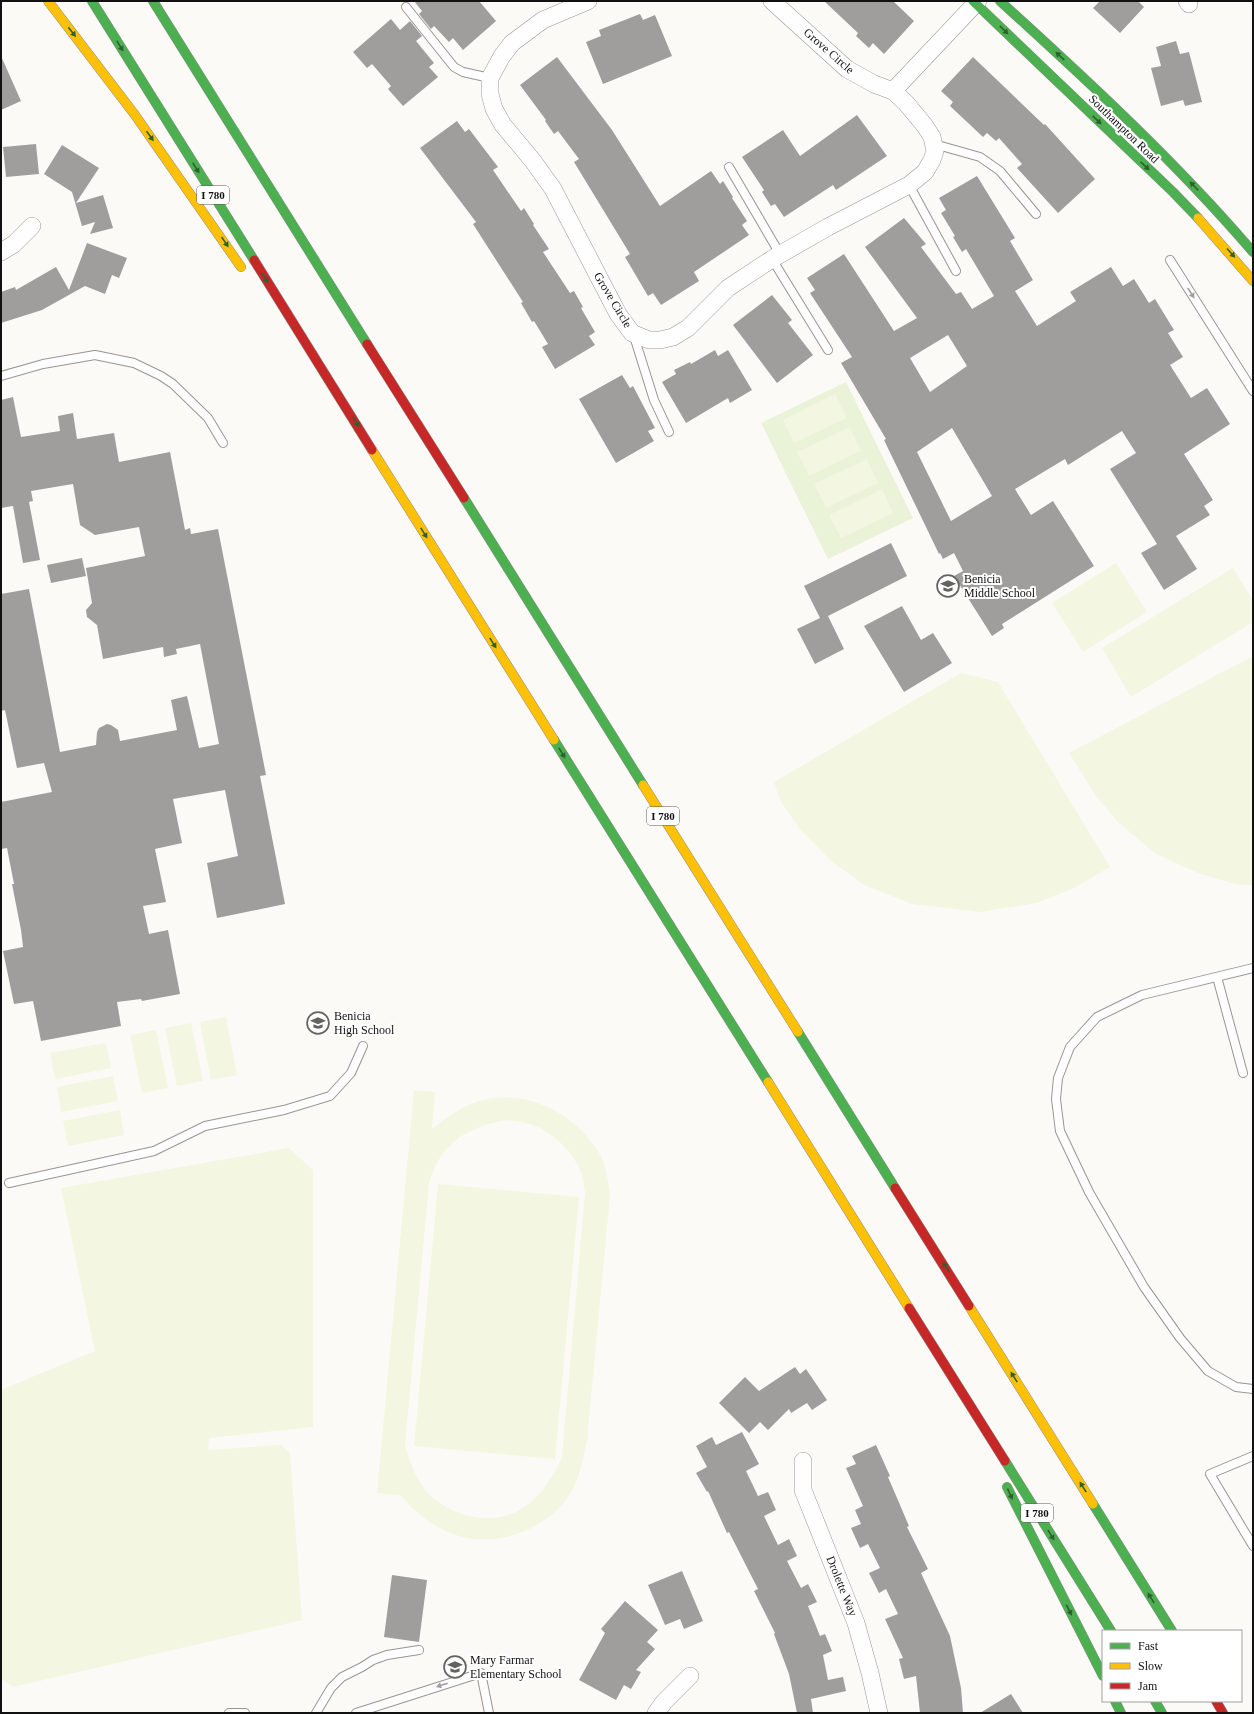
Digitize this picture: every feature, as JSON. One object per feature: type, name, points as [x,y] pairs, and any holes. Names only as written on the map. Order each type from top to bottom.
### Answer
[{"type":"main road","points":[[48,1],[135,115],[247,275]]},
{"type":"main road","name":"I 780","points":[[92,1],[1110,1630]]},
{"type":"main road","name":"I 780","points":[[153,1],[1171,1630]]},
{"type":"main road","name":"Southampton Road","points":[[1000,1],[1089,82],[1187,178],[1221,214],[1253,252]]},
{"type":"main road","name":"Southampton Road","points":[[975,2],[1208,227],[1253,281]]},
{"type":"main road","points":[[279,318],[335,389]]},
{"type":"main road","points":[[964,1395],[996,1466]]},
{"type":"main road","points":[[1003,1480],[1102,1674]]},
{"type":"main road","points":[[1116,1702],[1121,1713]]},
{"type":"main road","points":[[1156,1702],[1162,1713]]},
{"type":"main road","points":[[1217,1702],[1223,1713]]},
{"type":"street","points":[[490,78],[502,56],[512,43],[528,30],[543,20],[588,1]]},
{"type":"street","name":"Grove Circle","points":[[490,78],[490,94],[494,109],[503,125],[533,161],[553,189],[618,314],[632,332],[649,340],[660,340],[673,337],[683,332],[728,288],[776,256],[909,185],[925,172],[929,166],[934,151],[934,144],[925,126],[906,102],[893,92],[864,79],[847,69],[772,1]]},
{"type":"street","points":[[893,92],[975,2]]},
{"type":"street","points":[[1,252],[14,244],[32,226]]},
{"type":"street","name":"Drolette Way","points":[[803,1461],[803,1490],[856,1623],[870,1673],[878,1713]]},
{"type":"street","points":[[656,1713],[690,1676]]},
{"type":"lane","points":[[406,8],[454,66],[463,72],[490,78]]},
{"type":"lane","points":[[934,144],[980,157],[1000,171],[1036,214]]},
{"type":"lane","points":[[729,167],[828,350]]},
{"type":"lane","points":[[909,185],[956,271]]},
{"type":"lane","points":[[1170,260],[1253,391]]},
{"type":"lane","points":[[632,332],[654,400],[669,432]]},
{"type":"lane","points":[[1,376],[43,364],[95,355],[134,363],[161,376],[173,384],[208,418],[223,443]]},
{"type":"lane","points":[[1253,968],[1142,995],[1097,1017],[1070,1047],[1058,1078],[1056,1099],[1060,1131],[1089,1192],[1144,1287],[1180,1338],[1208,1371],[1236,1387],[1253,1389]]},
{"type":"lane","points":[[1217,977],[1243,1073]]},
{"type":"lane","points":[[9,1183],[154,1151],[205,1126],[284,1110],[330,1096],[351,1073],[363,1046]]},
{"type":"lane","points":[[1253,1456],[1210,1474],[1253,1546]]},
{"type":"lane","points":[[316,1713],[331,1688],[342,1677],[373,1660],[387,1655],[419,1650]]},
{"type":"lane","points":[[356,1713],[481,1673],[489,1713]]},
{"type":"lane","points":[[229,1713],[245,1713]]},
{"type":"green space","points":[[846,382],[913,518],[828,559],[761,423]]},
{"type":"green space","points":[[835,394],[847,418],[794,443],[783,420]]},
{"type":"green space","points":[[850,427],[861,451],[809,476],[797,452]]},
{"type":"green space","points":[[867,459],[878,483],[826,508],[814,484]]},
{"type":"green space","points":[[882,489],[893,513],[841,538],[829,515]]},
{"type":"green space","points":[[1116,563],[1147,612],[1083,652],[1052,603]]},
{"type":"green space","points":[[1233,568],[1253,601],[1253,622],[1131,697],[1102,648]]},
{"type":"green space","points":[[1253,656],[1253,885],[1235,884],[1198,873],[1156,854],[1119,823],[1096,796],[1069,753]]},
{"type":"green space","points":[[961,673],[998,682],[1110,867],[1074,888],[1037,903],[980,912],[912,904],[864,885],[830,860],[800,829],[781,802],[774,782]]},
{"type":"green space","points":[[226,1017],[237,1075],[211,1080],[200,1022]]},
{"type":"green space","points":[[191,1023],[203,1081],[177,1086],[165,1028]]},
{"type":"green space","points":[[156,1030],[168,1088],[142,1093],[130,1035]]},
{"type":"green space","points":[[106,1043],[111,1068],[55,1079],[50,1053]]},
{"type":"green space","points":[[113,1076],[118,1101],[61,1112],[57,1087]]},
{"type":"green space","points":[[414,1090],[435,1092],[432,1129],[448,1117],[472,1103],[479,1101],[496,1098],[513,1098],[546,1106],[575,1125],[588,1137],[601,1156],[605,1167],[610,1195],[587,1440],[580,1471],[574,1486],[566,1500],[555,1512],[542,1522],[512,1536],[496,1539],[463,1537],[448,1532],[434,1525],[422,1516],[400,1495],[377,1493]],"holes":[[[506,1120],[524,1122],[536,1126],[553,1136],[567,1150],[578,1166],[583,1177],[585,1193],[562,1457],[544,1489],[531,1502],[516,1512],[490,1518],[464,1514],[451,1510],[439,1503],[421,1484],[416,1475],[405,1445],[429,1183],[440,1157],[457,1139],[479,1127]]]},
{"type":"green space","points":[[120,1110],[124,1135],[68,1146],[63,1121]]},
{"type":"green space","points":[[289,1148],[313,1170],[313,1427],[209,1438],[208,1450],[281,1445],[290,1453],[302,1620],[13,1687],[2,1679],[1,1673],[1,1390],[95,1351],[61,1188]]},
{"type":"green space","points":[[438,1184],[579,1197],[555,1459],[414,1446]]},
{"type":"building","points":[[414,1],[479,1],[496,21],[463,50],[453,38],[449,42],[434,26],[431,29],[419,14],[422,11]]},
{"type":"building","points":[[824,1],[893,1],[914,21],[884,54],[873,43],[869,48],[856,36],[858,33]]},
{"type":"building","points":[[1100,1],[1138,1],[1144,7],[1120,33],[1093,8]]},
{"type":"building","points":[[640,14],[643,20],[655,15],[672,56],[603,84],[586,42],[601,36],[599,30]]},
{"type":"building","points":[[391,19],[400,30],[410,21],[422,36],[416,41],[434,63],[429,67],[438,77],[403,106],[388,89],[391,86],[372,64],[367,68],[353,52]]},
{"type":"building","points":[[1176,41],[1180,54],[1189,52],[1202,102],[1185,106],[1183,100],[1161,106],[1151,68],[1161,66],[1156,47]]},
{"type":"building","points":[[1,56],[21,101],[1,110]]},
{"type":"building","points":[[557,57],[612,130],[660,206],[711,171],[720,184],[723,181],[747,221],[742,225],[749,235],[694,272],[699,281],[661,305],[653,293],[648,296],[625,257],[630,254],[574,162],[579,159],[558,131],[554,134],[545,121],[546,120],[520,85]]},
{"type":"building","points":[[973,57],[1044,125],[1045,124],[1095,179],[1058,213],[1017,168],[1022,164],[999,138],[996,141],[987,133],[983,137],[950,106],[953,102],[941,91]]},
{"type":"building","points":[[857,115],[887,156],[836,190],[833,185],[784,217],[775,204],[771,206],[762,192],[764,190],[742,157],[783,130],[800,156]]},
{"type":"building","points":[[457,121],[465,132],[469,129],[498,167],[493,170],[521,211],[524,208],[549,249],[543,252],[570,293],[574,291],[583,307],[581,308],[595,332],[589,336],[595,345],[555,369],[542,347],[548,344],[534,321],[532,322],[521,303],[523,302],[473,224],[476,222],[420,148]]},
{"type":"building","points":[[36,144],[39,174],[6,177],[3,147]]},
{"type":"building","points":[[62,145],[99,168],[76,203],[103,195],[113,228],[90,234],[95,222],[82,226],[72,192],[44,174]]},
{"type":"building","points":[[977,176],[1015,238],[1010,241],[1033,280],[1015,291],[1037,326],[1076,301],[1070,292],[1111,267],[1123,286],[1134,279],[1149,303],[1155,299],[1174,330],[1168,333],[1183,357],[1170,365],[1191,398],[1207,388],[1230,424],[1184,454],[1213,500],[1204,506],[1210,515],[1176,536],[1197,569],[1164,590],[1141,553],[1157,544],[1110,469],[1136,453],[1122,431],[1068,465],[1065,459],[1015,489],[1031,515],[1053,501],[1094,566],[1002,624],[1004,628],[992,636],[954,576],[963,571],[954,553],[943,559],[940,553],[939,554],[884,440],[886,439],[841,363],[852,357],[810,293],[815,290],[807,278],[844,254],[894,331],[917,318],[865,247],[904,218],[926,244],[921,247],[956,294],[961,292],[972,309],[994,296],[966,249],[962,252],[953,237],[955,236],[941,213],[946,210],[939,198]],"holes":[[[948,335],[967,366],[930,392],[910,358]],[[952,428],[992,496],[951,521],[917,452]]]},
{"type":"building","points":[[87,243],[127,258],[119,278],[112,275],[105,294],[85,286],[42,310],[1,323],[1,292],[15,287],[16,290],[56,267],[69,290]]},
{"type":"building","points":[[772,295],[792,320],[788,323],[813,355],[777,383],[733,325]]},
{"type":"building","points":[[715,350],[718,356],[728,350],[752,390],[730,403],[728,398],[686,423],[662,382],[676,374],[674,370],[690,362],[691,364]]},
{"type":"building","points":[[622,375],[630,388],[633,386],[655,428],[648,431],[654,441],[616,463],[579,399]]},
{"type":"building","points":[[13,397],[21,437],[60,431],[58,416],[73,413],[77,439],[114,433],[119,462],[170,452],[185,530],[190,528],[191,534],[218,529],[266,775],[260,776],[285,904],[217,918],[207,863],[238,856],[225,790],[173,799],[182,843],[155,849],[166,902],[143,906],[149,934],[168,930],[180,994],[142,1001],[141,999],[117,1002],[121,1026],[41,1041],[33,1001],[14,1004],[3,951],[23,947],[7,848],[1,849],[1,802],[52,792],[44,763],[17,768],[5,710],[1,711],[1,594],[29,589],[60,752],[96,745],[97,732],[99,728],[107,724],[118,730],[120,741],[177,730],[171,700],[187,696],[199,748],[219,744],[200,644],[176,649],[177,654],[164,657],[163,647],[103,659],[97,625],[87,617],[86,610],[92,603],[86,568],[145,556],[139,527],[95,535],[80,525],[73,484],[31,491],[33,501],[29,502],[40,560],[23,563],[13,506],[1,508],[1,400]]},
{"type":"building","points":[[891,543],[907,576],[828,616],[844,649],[815,664],[797,629],[820,618],[804,586]]},
{"type":"building","points":[[82,558],[86,576],[51,583],[47,565]]},
{"type":"building","points":[[902,606],[921,640],[933,633],[952,663],[904,692],[864,626]]},
{"type":"building","points":[[795,1367],[800,1374],[806,1369],[827,1400],[812,1410],[807,1403],[791,1413],[789,1409],[768,1430],[760,1422],[749,1433],[719,1403],[745,1377],[759,1391]]},
{"type":"building","points":[[742,1432],[759,1464],[746,1471],[758,1496],[768,1492],[776,1510],[764,1516],[778,1545],[789,1539],[797,1556],[787,1561],[801,1588],[808,1584],[817,1602],[808,1606],[820,1636],[825,1634],[832,1651],[823,1655],[828,1680],[843,1677],[846,1691],[811,1699],[813,1713],[797,1713],[789,1674],[774,1634],[775,1633],[754,1591],[758,1589],[729,1532],[727,1533],[708,1491],[707,1492],[696,1473],[707,1467],[696,1446],[712,1437],[716,1445]]},
{"type":"building","points":[[876,1445],[890,1476],[888,1477],[909,1526],[907,1527],[928,1569],[921,1573],[950,1636],[961,1688],[963,1713],[920,1713],[916,1676],[904,1679],[899,1659],[903,1658],[885,1619],[898,1614],[886,1589],[879,1593],[869,1573],[880,1568],[868,1544],[860,1548],[851,1528],[861,1524],[855,1510],[863,1506],[846,1468],[856,1464],[852,1456]]},
{"type":"building","points":[[682,1571],[703,1621],[684,1629],[680,1619],[665,1625],[648,1585]]},
{"type":"building","points":[[392,1575],[427,1580],[419,1642],[384,1637]]},
{"type":"building","points":[[625,1601],[658,1630],[647,1642],[655,1649],[636,1670],[641,1672],[631,1689],[624,1685],[616,1700],[579,1680],[605,1633],[601,1629]]},
{"type":"building","points":[[1011,1694],[1023,1713],[980,1713]]},
{"type":"traffic: fast","points":[[92,1],[254,260]]},
{"type":"traffic: fast","points":[[153,1],[367,344]]},
{"type":"traffic: fast","points":[[973,1],[1173,192],[1198,218]]},
{"type":"traffic: fast","points":[[1000,1],[1130,122],[1193,186],[1253,252]]},
{"type":"traffic: fast","points":[[464,498],[643,785]]},
{"type":"traffic: fast","points":[[554,740],[768,1082]]},
{"type":"traffic: fast","points":[[798,1032],[895,1188]]},
{"type":"traffic: fast","points":[[1005,1461],[1110,1630]]},
{"type":"traffic: fast","points":[[1007,1487],[1102,1674]]},
{"type":"traffic: fast","points":[[1093,1504],[1171,1630]]},
{"type":"traffic: fast","points":[[1116,1702],[1121,1713]]},
{"type":"traffic: fast","points":[[1156,1702],[1162,1713]]},
{"type":"traffic: slow","points":[[48,1],[135,115],[241,267]]},
{"type":"traffic: slow","points":[[1198,218],[1253,281]]},
{"type":"traffic: slow","points":[[372,450],[554,740]]},
{"type":"traffic: slow","points":[[643,785],[798,1032]]},
{"type":"traffic: slow","points":[[768,1082],[909,1308]]},
{"type":"traffic: slow","points":[[969,1306],[1093,1504]]},
{"type":"traffic: jam","points":[[254,260],[372,450]]},
{"type":"traffic: jam","points":[[367,344],[464,498]]},
{"type":"traffic: jam","points":[[895,1188],[969,1306]]},
{"type":"traffic: jam","points":[[909,1308],[1005,1461]]},
{"type":"traffic: jam","points":[[1217,1702],[1223,1713]]},
{"type":"place","name":"Benicia Middle School","points":[[948,586]]},
{"type":"place","name":"Benicia High School","points":[[318,1023]]},
{"type":"place","name":"Mary Farmar Elementary School","points":[[455,1667]]}]
